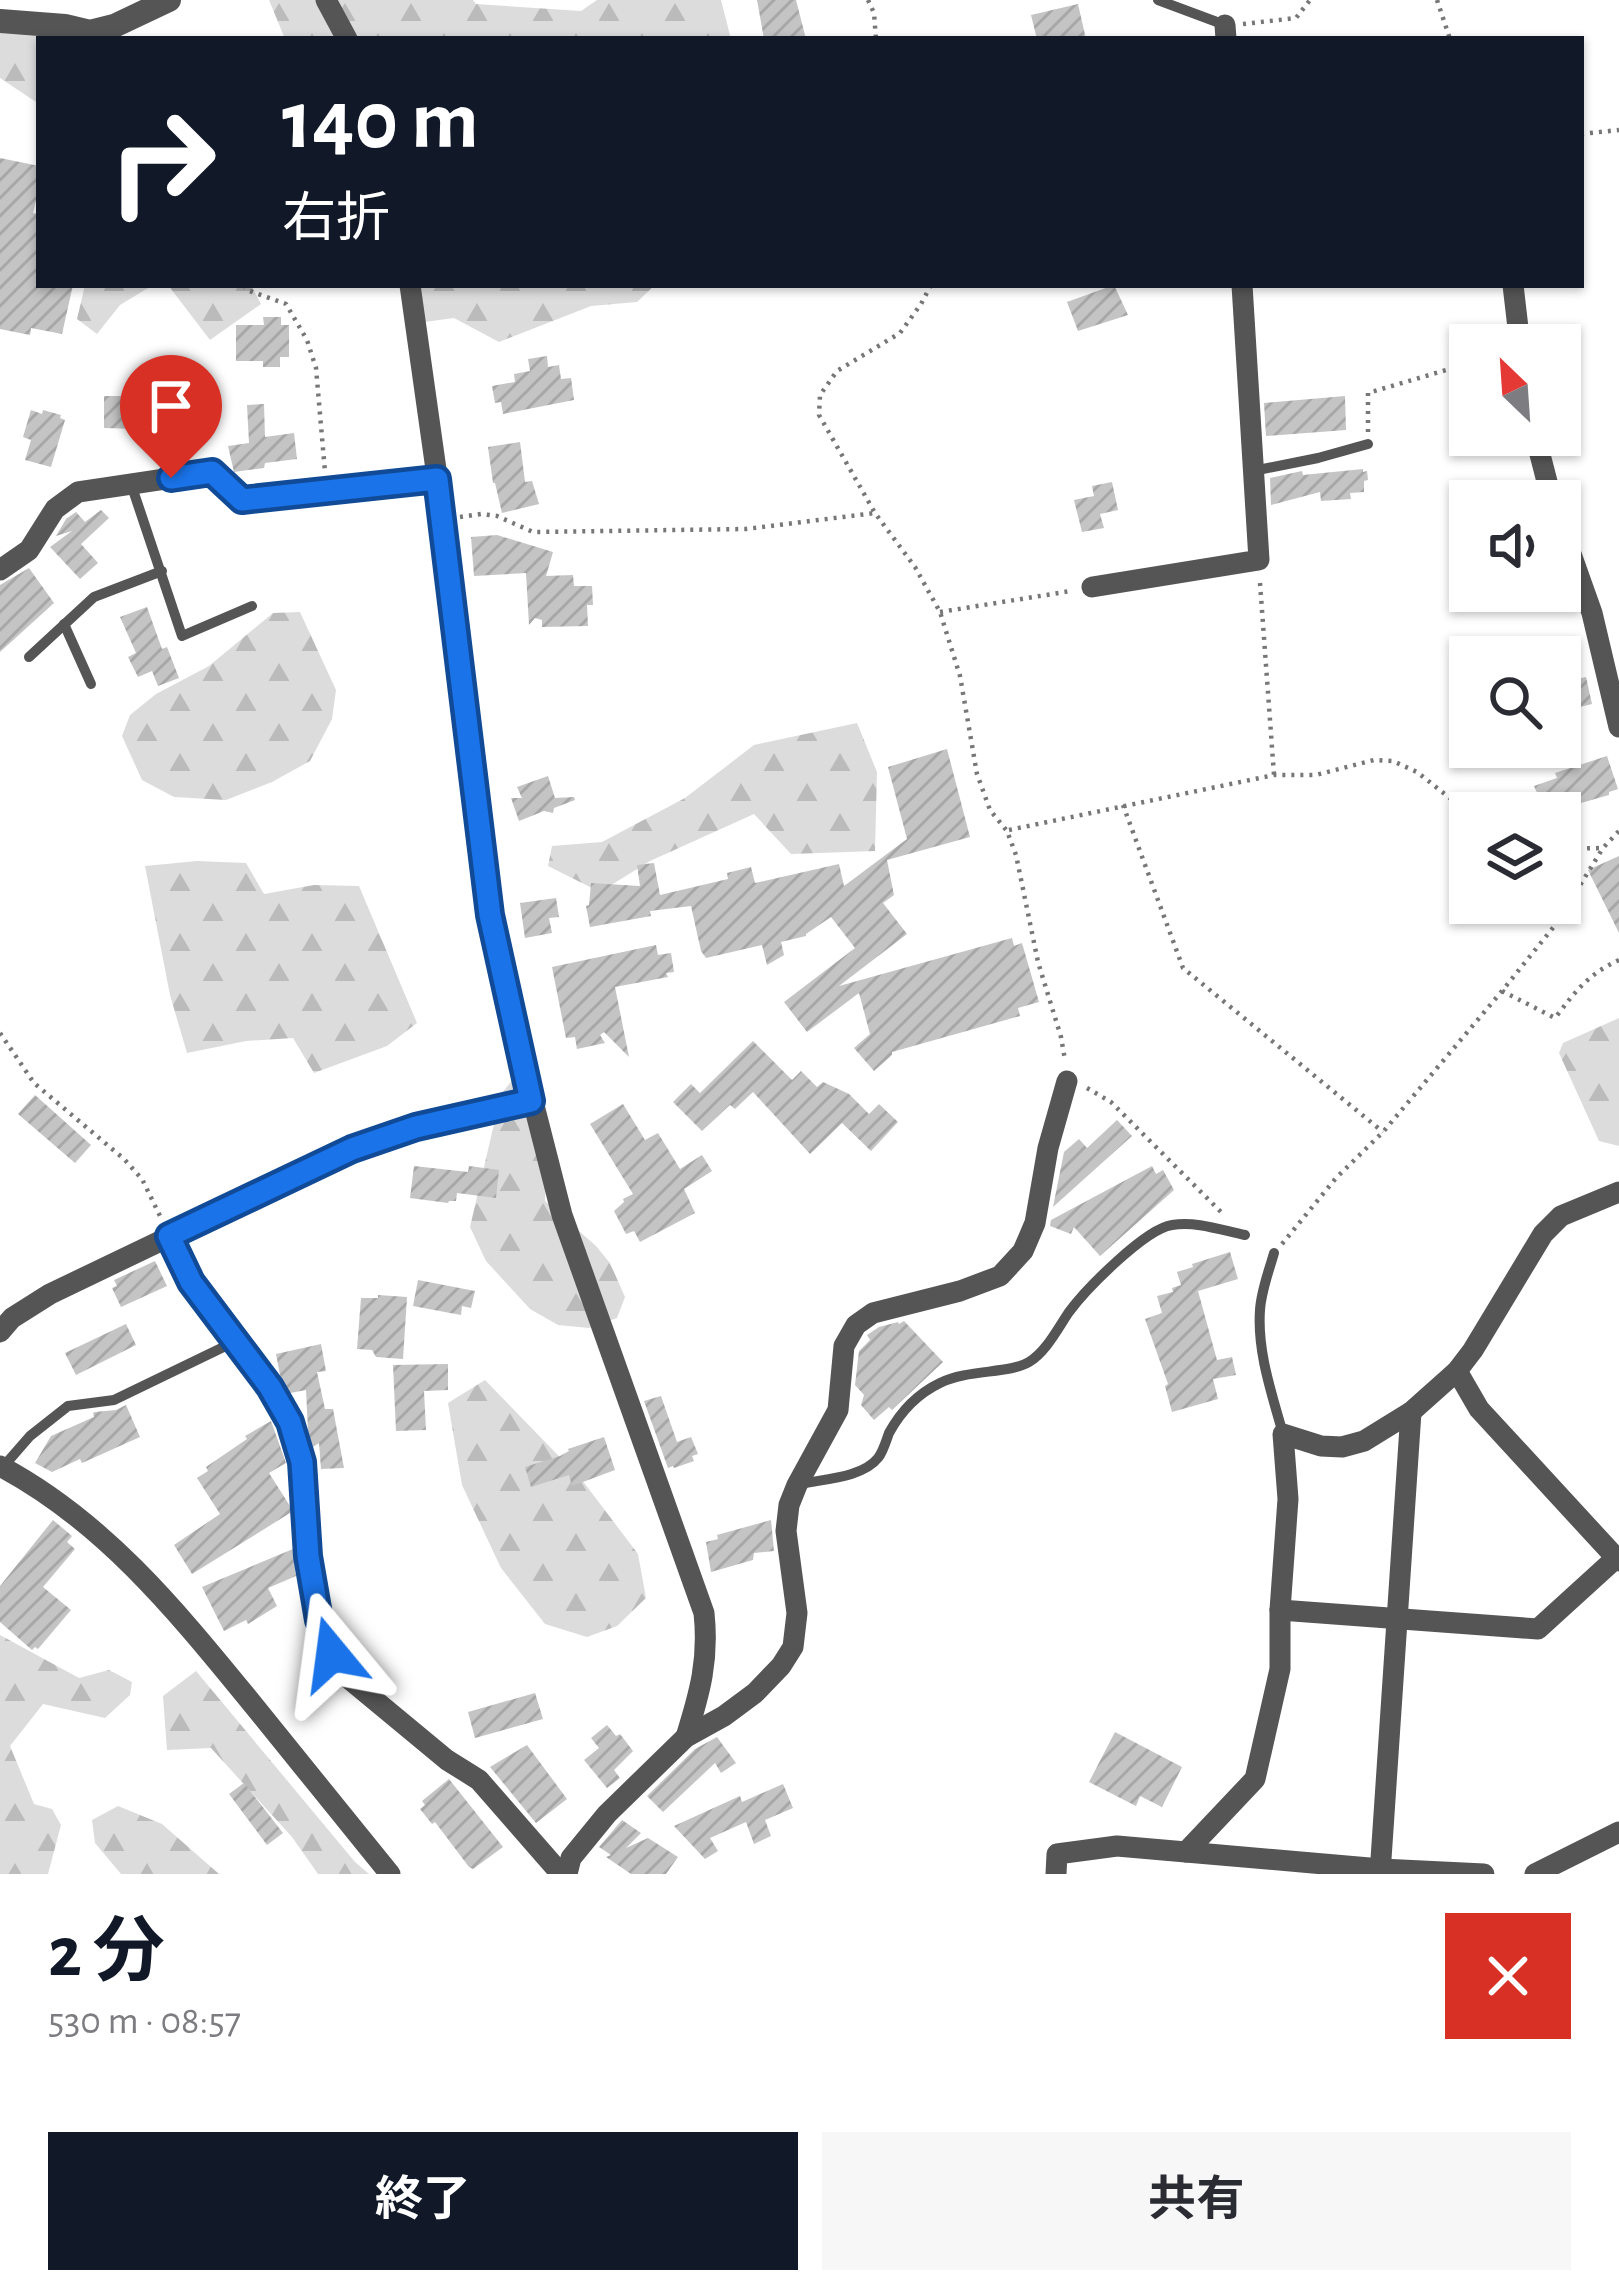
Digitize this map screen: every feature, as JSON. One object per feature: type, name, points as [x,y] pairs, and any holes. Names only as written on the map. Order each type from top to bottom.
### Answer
[{"type":"street","points":[[0,21],[89,32],[114,26],[169,0]]},
{"type":"street","points":[[326,0],[345,36]]},
{"type":"street","points":[[410,288],[490,915],[531,1101],[562,1215],[704,1613],[704,1678],[686,1737]]},
{"type":"street","points":[[1092,587],[1259,560],[1242,288]]},
{"type":"street","points":[[1513,288],[1518,324]]},
{"type":"street","points":[[0,570],[29,550],[55,509],[77,492],[212,472],[242,500],[437,479]]},
{"type":"street","points":[[1581,582],[1619,727]]},
{"type":"street","points":[[169,1236],[191,1282],[270,1387],[290,1422],[302,1462],[308,1556],[319,1620],[332,1654],[348,1678],[447,1760],[479,1780],[564,1874],[571,1858],[607,1814],[686,1737],[724,1717],[781,1666],[793,1647],[797,1613],[786,1531],[789,1505],[838,1410],[844,1346],[856,1325],[873,1313],[1000,1276],[1023,1251],[1036,1223],[1048,1148],[1067,1081]]},
{"type":"street","points":[[0,1332],[12,1318],[50,1294],[352,1149],[416,1127],[531,1101]]},
{"type":"street","points":[[1186,1852],[1255,1779],[1280,1669],[1288,1499],[1283,1434],[1342,1447],[1364,1441],[1411,1412],[1473,1350],[1543,1234],[1561,1216],[1619,1192]]},
{"type":"street","points":[[1280,1610],[1538,1629],[1618,1559],[1479,1409],[1457,1371]]},
{"type":"street","points":[[1380,1871],[1411,1412]]},
{"type":"street","points":[[2,1466],[94,1529],[136,1568],[390,1874]]},
{"type":"street","points":[[1535,1874],[1619,1832]]},
{"type":"street","points":[[1056,1874],[1057,1854],[1117,1846],[1380,1871],[1484,1874]]},
{"type":"lane","points":[[1158,0],[1226,32]]},
{"type":"lane","points":[[1253,471],[1368,444]]},
{"type":"lane","points":[[130,484],[182,636],[252,606]]},
{"type":"lane","points":[[29,657],[94,597],[162,571]]},
{"type":"lane","points":[[64,624],[91,684]]},
{"type":"lane","points":[[797,1485],[857,1472],[877,1460],[898,1415],[945,1380],[1030,1362],[1082,1295],[1152,1232],[1170,1225],[1196,1224],[1245,1235]]},
{"type":"lane","points":[[1274,1253],[1260,1304],[1260,1335],[1283,1434]]},
{"type":"lane","points":[[2,1466],[68,1406],[114,1400],[236,1341]]},
{"type":"path","points":[[868,0],[877,36]]},
{"type":"path","points":[[1226,32],[1296,18],[1310,0]]},
{"type":"path","points":[[1437,0],[1449,36]]},
{"type":"path","points":[[1584,134],[1619,130]]},
{"type":"path","points":[[246,288],[286,304],[308,340],[316,368],[326,491]]},
{"type":"path","points":[[930,288],[899,333],[837,371],[820,395],[819,415],[940,612],[960,676],[977,774],[990,810],[1007,831],[1016,855],[1038,962],[1061,1037],[1067,1081],[1111,1102],[1245,1235]]},
{"type":"path","points":[[1368,444],[1368,393],[1449,369]]},
{"type":"path","points":[[443,519],[497,516],[533,532],[746,529],[875,513]]},
{"type":"path","points":[[1259,560],[1274,775]]},
{"type":"path","points":[[940,612],[1092,587]]},
{"type":"path","points":[[1007,831],[1274,775],[1316,775],[1374,760],[1394,761],[1417,772],[1449,797]]},
{"type":"path","points":[[1123,805],[1183,968],[1383,1132]]},
{"type":"path","points":[[1274,1253],[1502,991],[1556,924],[1603,848],[1619,831]]},
{"type":"path","points":[[1581,849],[1603,848]]},
{"type":"path","points":[[1502,991],[1555,1018],[1598,969],[1619,960]]},
{"type":"path","points":[[0,1033],[34,1083],[142,1179],[169,1236]]},
{"type":"green space","points":[[269,0],[473,0],[476,4],[581,11],[597,0],[721,0],[730,36],[284,36]]},
{"type":"green space","points":[[0,29],[46,36],[36,36],[36,102],[0,78]]},
{"type":"green space","points":[[84,288],[148,288],[120,305],[97,334],[77,319]]},
{"type":"green space","points":[[170,288],[253,288],[261,304],[210,340]]},
{"type":"green space","points":[[413,288],[652,288],[637,302],[591,306],[499,342],[454,318],[417,323]]},
{"type":"green space","points":[[300,612],[336,690],[332,719],[310,761],[226,800],[174,797],[142,780],[122,736],[130,715],[156,694],[209,666],[273,613]]},
{"type":"green space","points":[[857,723],[877,772],[875,851],[791,854],[754,814],[650,861],[600,892],[548,866],[552,846],[602,842],[685,798],[754,745]]},
{"type":"green space","points":[[246,863],[264,894],[314,885],[359,886],[417,1023],[387,1046],[314,1073],[293,1038],[246,1041],[187,1053],[170,995],[145,866]]},
{"type":"green space","points":[[1619,1018],[1619,1146],[1599,1141],[1559,1053],[1563,1043]]},
{"type":"green space","points":[[524,1066],[544,1104],[545,1201],[596,1246],[610,1263],[625,1297],[617,1318],[589,1328],[558,1325],[530,1309],[486,1261],[470,1227],[501,1094]]},
{"type":"green space","points":[[485,1380],[582,1480],[638,1554],[646,1598],[617,1626],[587,1637],[545,1624],[501,1568],[462,1485],[448,1403]]},
{"type":"green space","points":[[0,1635],[79,1678],[109,1670],[132,1682],[130,1695],[105,1718],[43,1704],[10,1746],[34,1804],[52,1809],[61,1825],[48,1874],[0,1874]]},
{"type":"green space","points":[[196,1671],[369,1874],[318,1874],[292,1837],[211,1748],[167,1750],[163,1696]]},
{"type":"green space","points":[[118,1806],[162,1824],[219,1874],[121,1874],[95,1843],[92,1820]]},
{"type":"building","points":[[757,0],[796,0],[805,36],[763,36]]},
{"type":"building","points":[[1078,4],[1085,36],[1036,36],[1031,15]]},
{"type":"building","points":[[0,158],[36,165],[36,288],[72,288],[62,334],[0,329]]},
{"type":"building","points":[[1115,288],[1128,315],[1078,331],[1067,302]]},
{"type":"building","points":[[263,317],[281,317],[281,325],[289,325],[289,357],[280,357],[280,367],[263,367],[263,361],[236,361],[236,325],[264,325]]},
{"type":"building","points":[[547,356],[548,367],[559,365],[561,379],[571,378],[574,400],[503,414],[492,386],[515,382],[514,374],[530,371],[528,359]]},
{"type":"building","points":[[171,370],[176,393],[143,400],[139,377]]},
{"type":"building","points":[[104,396],[137,396],[137,429],[104,428]]},
{"type":"building","points":[[1345,396],[1346,430],[1266,436],[1264,403]]},
{"type":"building","points":[[264,404],[265,437],[294,433],[297,459],[234,472],[228,446],[249,443],[247,405]]},
{"type":"building","points":[[31,410],[61,415],[65,420],[51,467],[25,460],[31,440],[23,437]]},
{"type":"building","points":[[520,442],[525,482],[532,481],[539,504],[502,513],[488,447]]},
{"type":"building","points":[[1363,469],[1368,480],[1364,492],[1350,493],[1351,499],[1321,501],[1320,492],[1271,505],[1270,478],[1302,471],[1303,475]]},
{"type":"building","points":[[1112,482],[1118,510],[1100,514],[1104,528],[1082,532],[1074,500],[1094,496],[1092,486]]},
{"type":"building","points":[[101,510],[109,518],[81,544],[98,563],[80,579],[50,547],[72,531],[56,536],[66,519],[76,512],[85,522]]},
{"type":"building","points":[[497,535],[553,552],[546,576],[573,575],[574,586],[592,586],[588,626],[542,627],[542,620],[535,618],[529,625],[526,573],[474,576],[471,537]]},
{"type":"building","points":[[29,568],[54,603],[0,652],[0,585]]},
{"type":"building","points":[[147,607],[179,678],[158,686],[152,671],[138,677],[128,657],[136,653],[120,617]]},
{"type":"building","points":[[1586,677],[1592,704],[1581,707],[1581,678]]},
{"type":"building","points":[[947,749],[970,837],[887,860],[894,895],[883,903],[907,934],[839,986],[1012,938],[1014,946],[1022,943],[1039,1002],[1018,1008],[1020,1016],[892,1052],[874,1071],[854,1048],[870,1034],[859,993],[807,1032],[784,1002],[855,948],[831,917],[806,936],[781,942],[784,955],[767,965],[762,945],[706,958],[691,906],[590,927],[586,906],[591,883],[640,886],[637,865],[654,863],[660,895],[728,879],[727,873],[751,867],[755,883],[839,864],[844,886],[907,839],[888,767]]},
{"type":"building","points":[[1607,756],[1618,789],[1581,803],[1581,792],[1537,792],[1534,786]]},
{"type":"building","points":[[548,776],[555,798],[575,800],[554,808],[553,813],[544,811],[519,821],[511,798],[522,798],[517,787]]},
{"type":"building","points":[[1619,856],[1619,933],[1588,870]]},
{"type":"building","points":[[556,898],[559,917],[549,918],[552,933],[525,938],[520,903]]},
{"type":"building","points":[[656,945],[658,955],[671,953],[674,972],[615,987],[629,1057],[604,1032],[600,1035],[605,1043],[577,1049],[575,1037],[566,1038],[552,967]]},
{"type":"building","points":[[753,1041],[792,1080],[801,1071],[817,1087],[823,1082],[849,1094],[869,1114],[879,1104],[898,1122],[871,1151],[842,1123],[810,1154],[753,1092],[735,1109],[730,1105],[702,1131],[673,1102],[691,1084],[700,1093]]},
{"type":"building","points":[[35,1095],[91,1145],[75,1163],[18,1114]]},
{"type":"building","points":[[623,1104],[645,1140],[658,1133],[680,1169],[702,1155],[712,1171],[684,1189],[695,1213],[640,1242],[634,1231],[626,1234],[614,1211],[633,1194],[590,1124]]},
{"type":"building","points":[[1117,1120],[1132,1136],[1053,1207],[1064,1152],[1079,1139],[1087,1148]]},
{"type":"building","points":[[414,1166],[499,1170],[496,1198],[457,1193],[456,1201],[448,1203],[410,1198]]},
{"type":"building","points":[[1152,1166],[1156,1174],[1163,1170],[1174,1190],[1100,1256],[1074,1227],[1071,1234],[1050,1226],[1051,1220]]},
{"type":"building","points":[[1230,1252],[1238,1279],[1198,1291],[1217,1360],[1232,1357],[1236,1375],[1213,1379],[1218,1399],[1172,1412],[1168,1384],[1145,1319],[1162,1313],[1157,1296],[1181,1285],[1177,1272]]},
{"type":"building","points":[[155,1261],[167,1286],[121,1307],[112,1288],[117,1286],[114,1280]]},
{"type":"building","points":[[418,1280],[475,1291],[471,1308],[462,1306],[461,1315],[413,1306]]},
{"type":"building","points":[[407,1297],[403,1359],[376,1357],[372,1350],[357,1349],[361,1298]]},
{"type":"building","points":[[904,1321],[943,1362],[892,1410],[889,1407],[874,1420],[861,1405],[864,1395],[855,1385],[859,1351],[870,1340],[867,1335],[879,1327]]},
{"type":"building","points":[[126,1324],[136,1345],[76,1375],[65,1353]]},
{"type":"building","points":[[321,1344],[326,1371],[317,1372],[325,1409],[333,1409],[344,1468],[321,1469],[319,1443],[313,1447],[308,1431],[306,1390],[290,1393],[276,1354]]},
{"type":"building","points":[[448,1364],[448,1390],[424,1391],[426,1430],[396,1431],[393,1365]]},
{"type":"building","points":[[661,1396],[677,1442],[691,1437],[698,1454],[692,1456],[694,1461],[674,1468],[668,1468],[644,1401]]},
{"type":"building","points":[[126,1405],[140,1437],[52,1472],[35,1463],[51,1436],[94,1417],[95,1412]]},
{"type":"building","points":[[271,1421],[286,1463],[269,1473],[290,1513],[192,1574],[174,1545],[220,1514],[197,1478],[245,1436]]},
{"type":"building","points":[[604,1437],[615,1470],[572,1486],[569,1475],[531,1487],[525,1467]]},
{"type":"building","points":[[53,1520],[72,1536],[67,1542],[75,1549],[43,1587],[71,1610],[32,1650],[0,1622],[0,1586]]},
{"type":"building","points":[[771,1520],[774,1551],[754,1553],[753,1560],[711,1572],[706,1542]]},
{"type":"building","points":[[293,1549],[296,1576],[268,1588],[277,1606],[248,1624],[246,1620],[224,1631],[202,1587]]},
{"type":"building","points":[[535,1693],[543,1719],[475,1738],[468,1712]]},
{"type":"building","points":[[607,1725],[633,1751],[614,1770],[620,1778],[607,1788],[584,1760],[599,1748],[591,1738]]},
{"type":"building","points":[[1115,1732],[1182,1767],[1162,1807],[1140,1796],[1136,1806],[1089,1782]]},
{"type":"building","points":[[717,1737],[736,1763],[721,1773],[715,1763],[663,1812],[647,1796],[695,1749]]},
{"type":"building","points":[[527,1745],[567,1799],[536,1823],[490,1767]]},
{"type":"building","points":[[449,1779],[503,1847],[473,1869],[420,1809],[425,1805],[422,1801]]},
{"type":"building","points":[[244,1783],[283,1833],[267,1845],[229,1794]]},
{"type":"building","points":[[783,1784],[793,1808],[765,1820],[771,1836],[754,1844],[746,1822],[710,1838],[718,1851],[705,1859],[674,1826],[740,1796],[742,1802]]},
{"type":"building","points":[[622,1820],[641,1833],[626,1848],[648,1838],[678,1857],[666,1874],[631,1874],[606,1857],[611,1855],[599,1847]]},
{"type":"route","points":[[171,478],[212,472],[242,500],[437,479],[490,915],[531,1101],[416,1127],[352,1149],[169,1236],[191,1282],[270,1387],[290,1422],[302,1462],[308,1556],[319,1620],[332,1654]]}]
